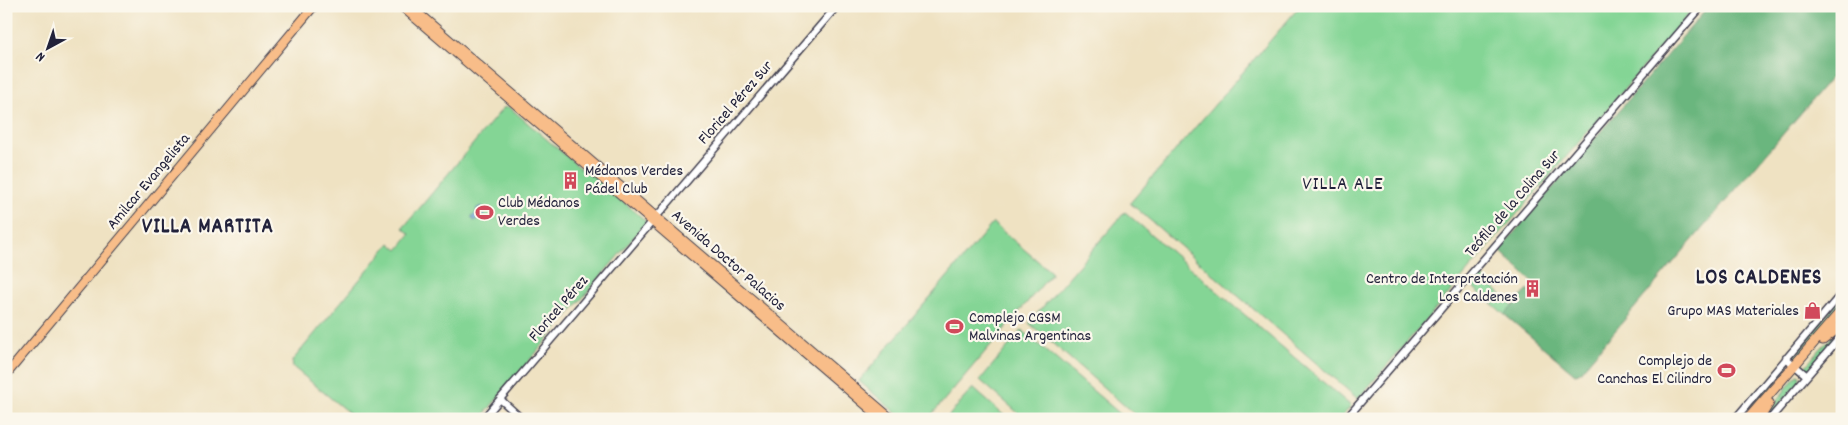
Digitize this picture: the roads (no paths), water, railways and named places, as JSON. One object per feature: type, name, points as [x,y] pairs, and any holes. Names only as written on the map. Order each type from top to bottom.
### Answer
[{"type":"highway","points":[[1825,329],[1842,303]]},
{"type":"highway","points":[[1757,419],[1825,329],[1842,310]]},
{"type":"highway","points":[[1743,419],[1842,319]]},
{"type":"highway","points":[[1823,340],[1842,326]]},
{"type":"highway","points":[[1748,419],[1773,389]]},
{"type":"main road","name":"Amilcar Evangelista","points":[[6,375],[314,6]]},
{"type":"main road","name":"Avenida Doctor Palacios","points":[[401,6],[892,419]]},
{"type":"main road","name":"Avenida Doctor Palacios","points":[[410,6],[882,419]]},
{"type":"street","name":"Floricel Pérez Sur","points":[[654,219],[837,6]]},
{"type":"street","name":"Teófilo de la Colina Sur","points":[[1346,419],[1702,6]]},
{"type":"street","name":"Floricel Pérez","points":[[483,419],[654,219]]},
{"type":"street","points":[[1735,419],[1842,293]]},
{"type":"street","points":[[1770,419],[1842,335]]},
{"type":"street","points":[[1786,358],[1807,376]]},
{"type":"street","points":[[500,399],[522,419]]},
{"type":"water","points":[[482,206],[486,211],[483,216],[474,221],[472,216],[476,214],[477,208]]},
{"type":"place","name":"Médanos Verdes Pádel Club","points":[[571,180]]},
{"type":"place","name":"Club Médanos Verdes","points":[[484,212]]},
{"type":"place","name":"Centro de Interpretación Los Caldenes","points":[[1532,288]]},
{"type":"place","name":"Grupo MAS Materiales","points":[[1813,311]]},
{"type":"place","name":"Complejo CGSM Malvinas Argentinas","points":[[955,327]]},
{"type":"place","name":"Complejo de Canchas El Cilindro","points":[[1726,370]]},
{"type":"district","name":"VILLA ALE","points":[[1343,185]]},
{"type":"district","name":"VILLA MARTITA","points":[[208,228]]},
{"type":"district","name":"LOS CALDENES","points":[[1759,279]]}]
